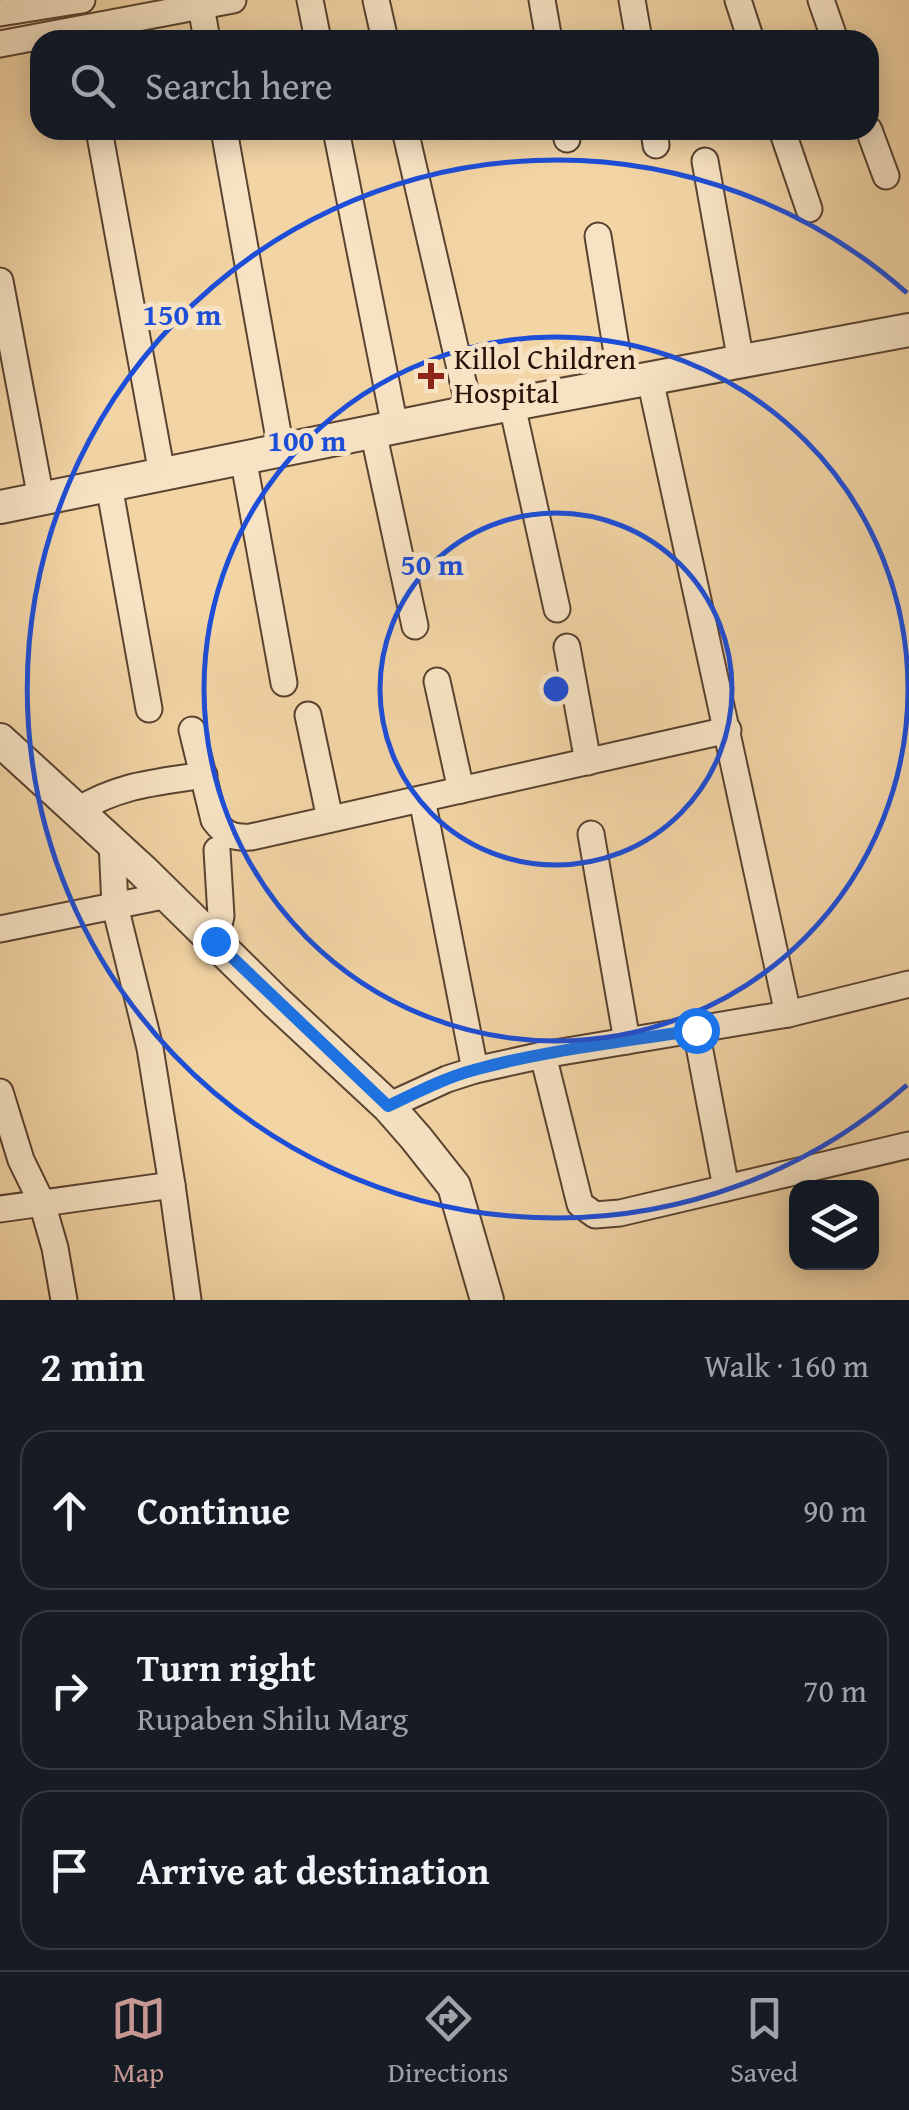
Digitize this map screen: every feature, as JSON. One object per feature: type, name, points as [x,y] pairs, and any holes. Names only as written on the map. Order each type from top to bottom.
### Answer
[{"type":"street","points":[[0,14],[82,0]]},
{"type":"street","points":[[98,30],[233,0]]},
{"type":"street","points":[[310,0],[316,30]]},
{"type":"street","points":[[376,0],[383,30]]},
{"type":"street","points":[[542,0],[547,30]]},
{"type":"street","points":[[632,0],[637,30]]},
{"type":"street","points":[[738,0],[748,30]]},
{"type":"street","points":[[820,0],[832,30]]},
{"type":"street","points":[[201,6],[206,30]]},
{"type":"street","points":[[0,44],[30,40]]},
{"type":"street","points":[[101,140],[162,474]]},
{"type":"street","points":[[226,140],[281,450]]},
{"type":"street","points":[[338,140],[415,626]]},
{"type":"street","points":[[408,140],[470,412]]},
{"type":"street","points":[[785,140],[809,208]]},
{"type":"street","points":[[873,140],[886,176]]},
{"type":"street","points":[[705,161],[741,362]]},
{"type":"street","points":[[598,236],[728,730],[788,1014]]},
{"type":"street","points":[[0,280],[40,498]]},
{"type":"street","points":[[0,507],[470,412],[909,330]]},
{"type":"street","points":[[512,405],[557,610]]},
{"type":"street","points":[[243,457],[284,683]]},
{"type":"street","points":[[108,485],[150,708]]},
{"type":"street","points":[[567,647],[588,762]]},
{"type":"street","points":[[437,682],[461,790]]},
{"type":"street","points":[[308,715],[330,820]]},
{"type":"street","points":[[192,730],[214,820],[234,838],[728,730]]},
{"type":"street","points":[[0,740],[388,1106],[454,1186],[487,1300]]},
{"type":"street","points":[[78,810],[126,787],[204,775]]},
{"type":"street","points":[[422,799],[474,1070]]},
{"type":"street","points":[[591,834],[626,1041]]},
{"type":"street","points":[[112,842],[115,906],[150,1048],[188,1300]]},
{"type":"street","points":[[215,941],[220,916],[217,850]]},
{"type":"street","points":[[0,930],[168,895]]},
{"type":"street","points":[[388,1106],[474,1070],[788,1014],[909,984]]},
{"type":"street","points":[[696,1030],[726,1188]]},
{"type":"street","points":[[543,1055],[580,1204],[595,1215],[620,1213],[909,1145]]},
{"type":"street","points":[[0,1092],[4,1126],[42,1204],[56,1248],[64,1300]]},
{"type":"street","points":[[0,1210],[172,1184]]},
{"type":"place","name":"Killol Children Hospital","points":[[431,376]]},
{"type":"route","points":[[215,941],[388,1106],[474,1070],[696,1030]]}]
